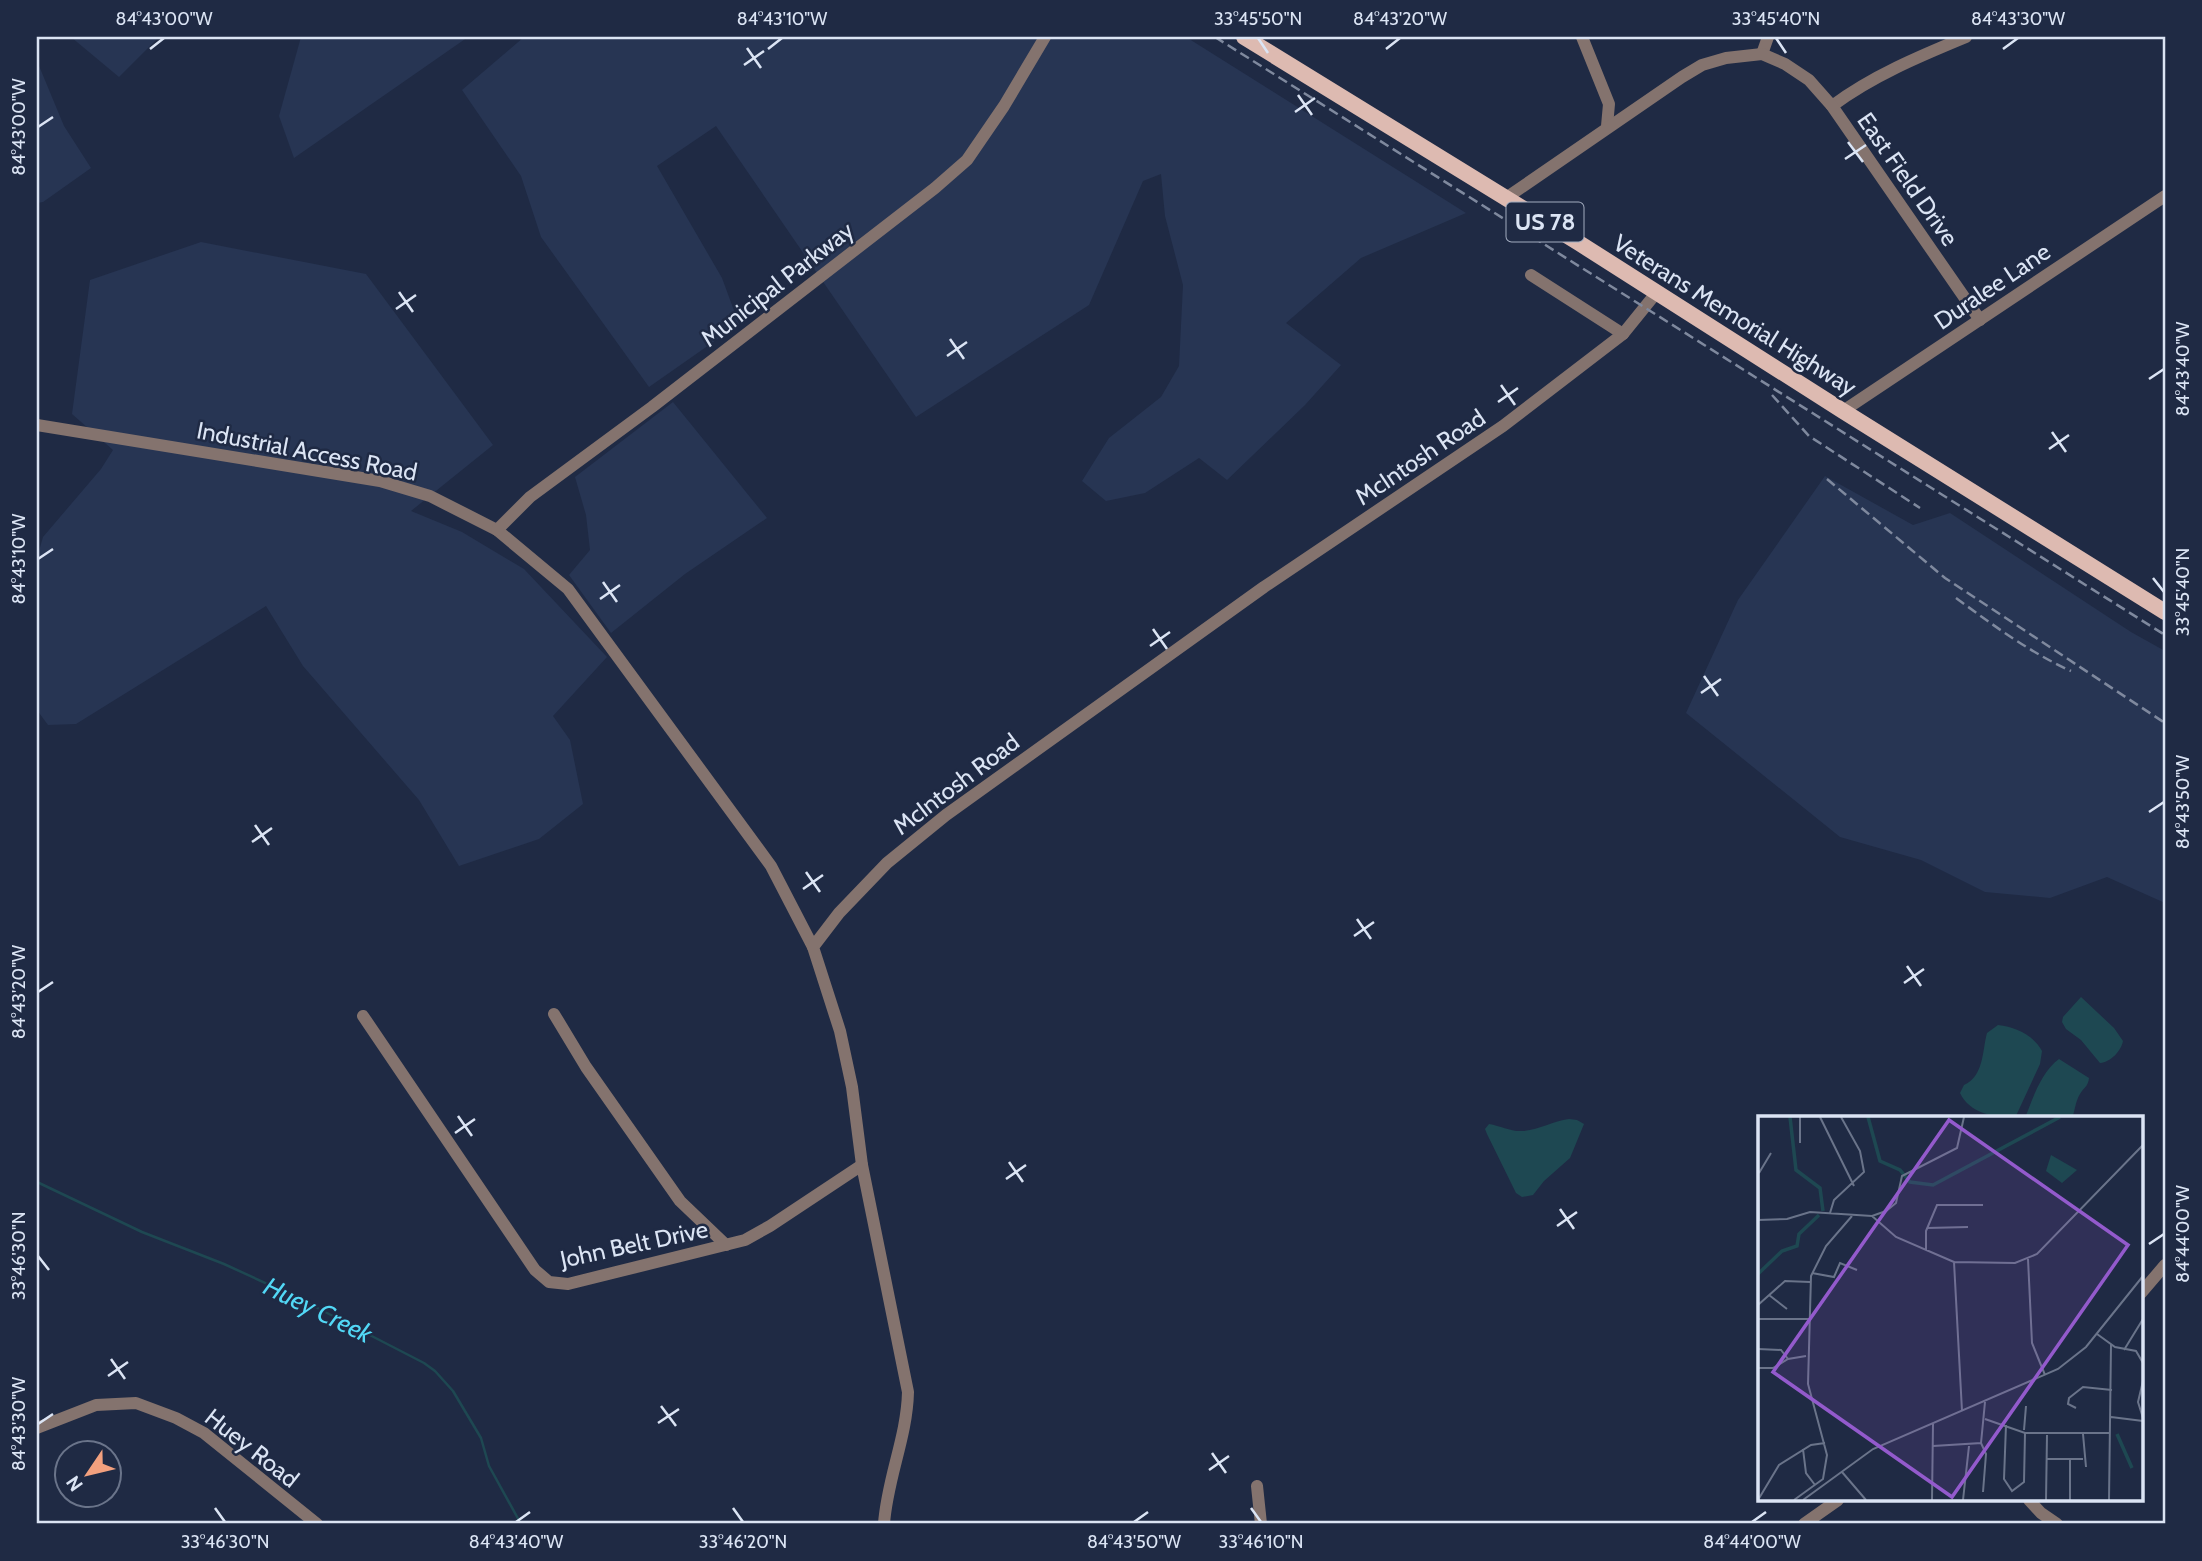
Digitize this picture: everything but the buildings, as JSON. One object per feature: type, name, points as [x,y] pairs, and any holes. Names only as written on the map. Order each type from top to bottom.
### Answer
[{"type":"main road","name":"Veterans Memorial Highway","points":[[1244,37],[1657,292],[2165,612]]},
{"type":"street","name":"Municipal Parkway","points":[[497,530],[530,497],[652,407],[903,213],[967,160],[1004,106],[1045,37]]},
{"type":"street","points":[[1582,37],[1609,104],[1607,126]]},
{"type":"street","points":[[1506,198],[1607,126],[1702,65],[1726,58],[1762,54],[1768,37]]},
{"type":"street","points":[[1832,106],[1846,95],[1914,58],[1966,37]]},
{"type":"street","name":"East Field Drive","points":[[1762,54],[1785,64],[1809,80],[1832,106],[1980,320]]},
{"type":"street","name":"Duralee Lane","points":[[1843,411],[2165,196]]},
{"type":"street","points":[[1531,275],[1623,334]]},
{"type":"street","name":"McIntosh Road","points":[[813,947],[839,913],[887,863],[946,815],[1264,587],[1503,426],[1623,334],[1657,292]]},
{"type":"street","name":"Industrial Access Road","points":[[37,425],[380,481],[430,496],[497,530],[568,589],[771,866],[813,947]]},
{"type":"street","points":[[813,947],[839,1031],[852,1087],[862,1165],[908,1392],[907,1415],[892,1475],[884,1524]]},
{"type":"street","points":[[554,1014],[586,1067],[680,1202],[726,1245]]},
{"type":"street","name":"John Belt Drive","points":[[363,1016],[535,1270],[549,1282],[568,1284],[745,1240],[862,1165]]},
{"type":"street","points":[[2142,1292],[2165,1265]]},
{"type":"street","name":"Huey Road","points":[[37,1428],[96,1405],[136,1403],[176,1418],[204,1433],[317,1524]]},
{"type":"street","points":[[1257,1486],[1261,1524]]},
{"type":"street","points":[[1804,1524],[1835,1502]]},
{"type":"street","points":[[2031,1502],[2057,1524]]},
{"type":"shaded area","points":[[71,37],[159,37],[119,77]]},
{"type":"shaded area","points":[[301,37],[468,37],[294,158],[279,116]]},
{"type":"shaded area","points":[[524,37],[1186,37],[1466,213],[1361,258],[1286,323],[1341,365],[1305,405],[1227,480],[1199,458],[1145,493],[1106,501],[1082,481],[1109,438],[1161,397],[1179,366],[1183,285],[1165,216],[1161,174],[1143,181],[1089,305],[916,417],[716,126],[657,166],[722,278],[739,324],[649,387],[541,237],[521,176],[462,90]]},
{"type":"shaded area","points":[[37,61],[64,126],[91,168],[43,202],[37,203]]},
{"type":"shaded area","points":[[201,242],[366,274],[493,445],[411,511],[462,532],[524,569],[607,657],[553,716],[570,740],[583,804],[539,839],[459,866],[419,800],[303,666],[266,606],[76,724],[48,725],[37,710],[37,558],[43,537],[101,469],[113,450],[72,414],[90,280]]},
{"type":"shaded area","points":[[673,402],[767,518],[685,574],[611,633],[569,575],[590,550],[586,515],[575,477]]},
{"type":"shaded area","points":[[1825,476],[1913,525],[1950,513],[2131,632],[2165,651],[2165,903],[2107,877],[2050,898],[1985,892],[1921,860],[1840,837],[1686,713],[1738,600]]},
{"type":"shaded area","points":[[2081,997],[2114,1028],[2123,1041],[2120,1049],[2108,1061],[2100,1063],[2062,1022],[2063,1017]]},
{"type":"shaded area","points":[[1998,1025],[2011,1028],[2034,1040],[2042,1051],[2040,1064],[2016,1116],[1983,1113],[1964,1100],[1960,1093],[1979,1070],[1987,1033]]},
{"type":"shaded area","points":[[2059,1059],[2089,1078],[2078,1097],[2073,1116],[2026,1116],[2042,1078]]},
{"type":"shaded area","points":[[1569,1119],[1584,1124],[1570,1158],[1544,1181],[1533,1195],[1522,1197],[1516,1193],[1485,1129],[1489,1124],[1523,1131]]},
{"type":"waterway","name":"Huey Creek","points":[[37,1182],[142,1232],[224,1264],[298,1298],[424,1363],[453,1391],[481,1438],[489,1466],[521,1524]]},
{"type":"railway","points":[[1215,37],[2165,635]]},
{"type":"railway","points":[[1772,395],[1809,436],[1920,508]]},
{"type":"railway","points":[[1827,479],[1945,578],[2165,723]]},
{"type":"railway","points":[[1956,598],[2026,647],[2071,671]]}]
